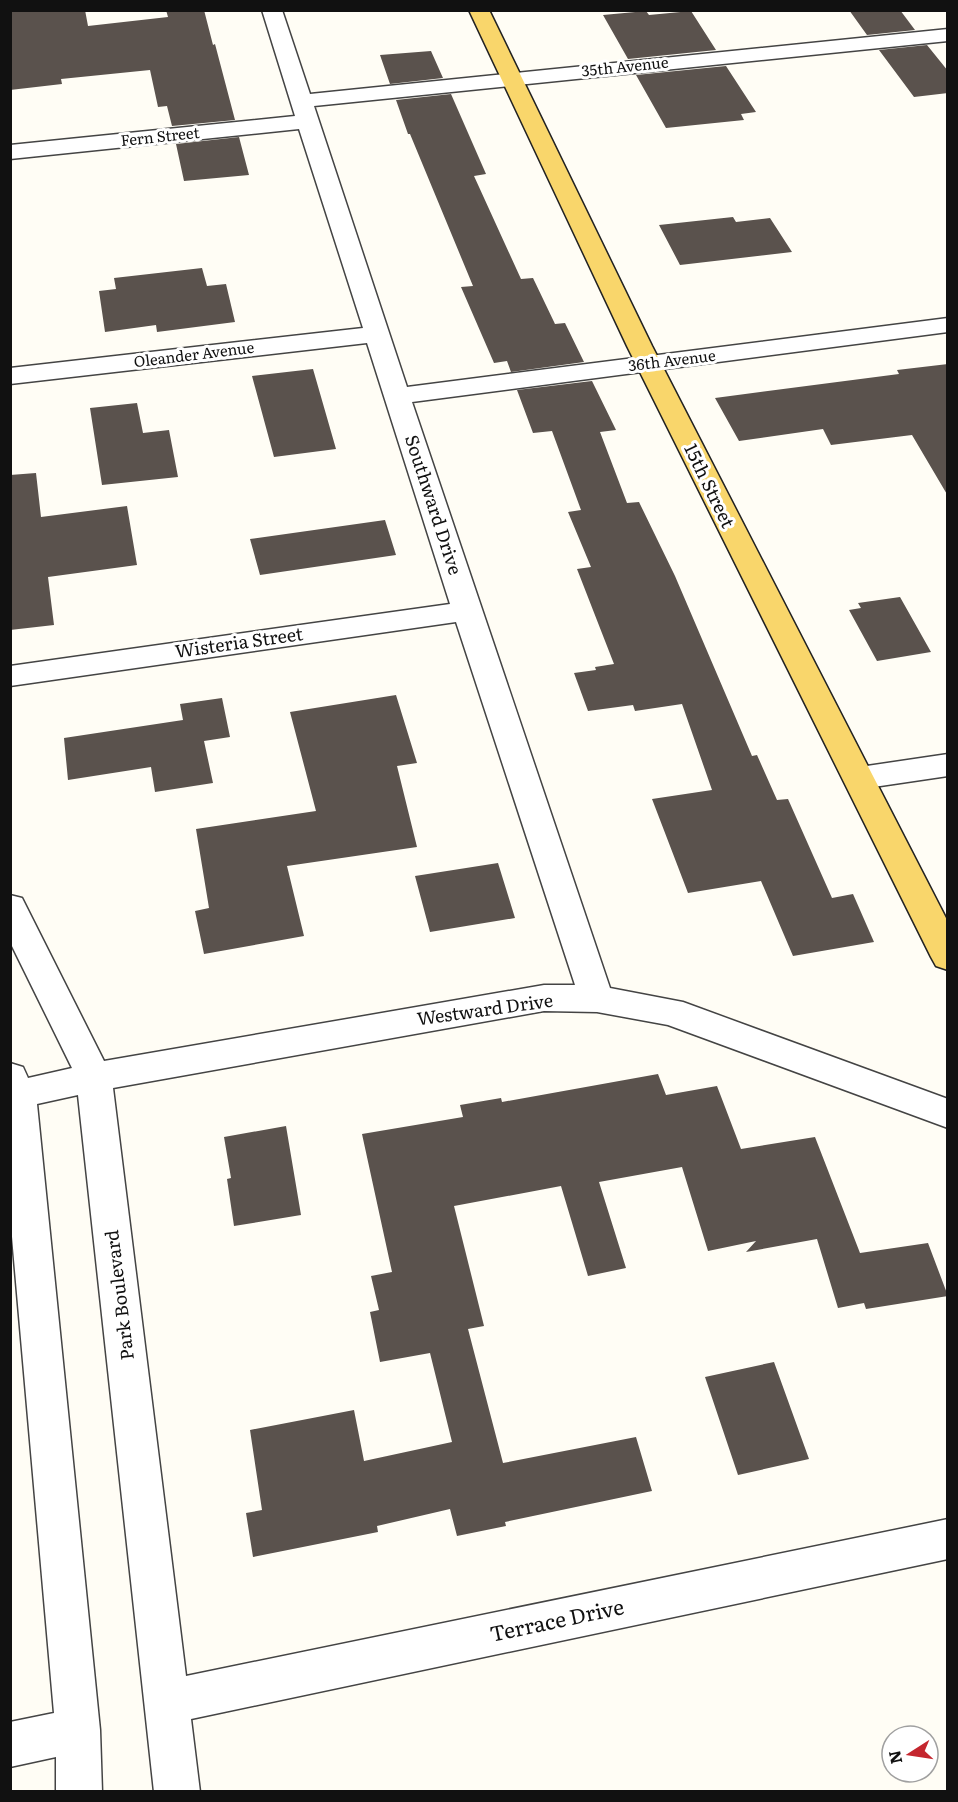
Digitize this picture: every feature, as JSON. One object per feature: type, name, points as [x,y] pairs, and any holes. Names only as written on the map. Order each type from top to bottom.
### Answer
[{"type":"main road","name":"15th Street","points":[[479,10],[738,544],[860,778],[948,957]]},
{"type":"street","name":"Southward Drive","points":[[272,10],[467,611],[597,999]]},
{"type":"street","name":"35th Avenue","points":[[306,111],[511,79],[948,35]]},
{"type":"street","name":"Fern Street","points":[[10,152],[306,111]]},
{"type":"street","name":"36th Avenue","points":[[397,396],[948,325]]},
{"type":"street","name":"Oleander Avenue","points":[[10,376],[378,334]]},
{"type":"street","name":"Wisteria Street","points":[[10,676],[467,611]]},
{"type":"street","points":[[860,778],[948,765]]},
{"type":"street","name":"Park Boulevard","points":[[10,907],[94,1077],[177,1791]]},
{"type":"street","name":"Westward Drive","points":[[13,1090],[544,998],[597,999],[672,1012],[948,1114]]},
{"type":"street","points":[[13,1090],[78,1730],[79,1791]]},
{"type":"street","name":"Terrace Drive","points":[[167,1702],[948,1539]]},
{"type":"street","points":[[10,1745],[78,1730]]},
{"type":"street","points":[[78,1730],[100,1791]]},
{"type":"building","points":[[10,10],[85,10],[88,26],[168,17],[166,10],[204,10],[235,120],[172,126],[167,106],[158,107],[150,70],[61,79],[62,84],[10,90]]},
{"type":"building","points":[[849,10],[900,10],[915,30],[867,35]]},
{"type":"building","points":[[646,11],[649,15],[691,11],[716,50],[628,59],[603,15]]},
{"type":"building","points":[[927,45],[948,71],[948,93],[914,97],[879,50]]},
{"type":"building","points":[[431,51],[443,78],[390,84],[380,55]]},
{"type":"building","points":[[726,66],[756,112],[741,114],[744,120],[666,128],[636,75]]},
{"type":"building","points":[[451,94],[486,174],[474,176],[521,279],[533,278],[555,324],[565,323],[584,362],[511,372],[507,361],[494,363],[461,287],[473,286],[410,134],[408,134],[396,100]]},
{"type":"building","points":[[239,137],[249,175],[184,181],[176,144]]},
{"type":"building","points":[[733,217],[736,222],[770,218],[792,252],[680,265],[659,225]]},
{"type":"building","points":[[202,268],[207,286],[226,284],[235,322],[157,332],[156,325],[105,332],[99,291],[116,289],[114,278]]},
{"type":"building","points":[[948,364],[948,496],[912,435],[831,445],[823,429],[739,441],[715,398],[899,374],[897,370]]},
{"type":"building","points":[[313,369],[336,449],[274,457],[252,376]]},
{"type":"building","points":[[592,381],[616,430],[600,432],[627,503],[639,502],[675,576],[752,756],[757,755],[777,800],[788,799],[832,898],[853,894],[874,942],[793,956],[761,881],[688,893],[652,799],[712,790],[682,704],[635,711],[633,705],[588,711],[574,673],[596,670],[595,667],[614,664],[577,569],[591,567],[568,512],[581,510],[552,431],[533,433],[517,390]]},
{"type":"building","points":[[137,403],[143,433],[169,430],[178,477],[102,485],[90,408]]},
{"type":"building","points":[[36,473],[41,517],[127,506],[137,565],[48,577],[54,625],[10,630],[10,475]]},
{"type":"building","points":[[385,520],[396,555],[260,575],[250,539]]},
{"type":"building","points":[[900,597],[931,652],[877,661],[849,610],[861,608],[858,603]]},
{"type":"building","points":[[396,695],[417,763],[397,766],[417,847],[287,866],[304,936],[204,954],[195,911],[209,908],[196,829],[316,811],[290,712]]},
{"type":"building","points":[[222,698],[230,737],[204,741],[213,783],[155,792],[151,767],[68,780],[64,738],[183,720],[180,704]]},
{"type":"building","points":[[498,863],[515,918],[430,932],[415,876]]},
{"type":"building","points":[[658,1074],[666,1095],[717,1086],[741,1149],[815,1137],[860,1253],[928,1243],[948,1296],[866,1309],[864,1303],[838,1308],[817,1239],[746,1252],[756,1241],[708,1251],[682,1167],[599,1182],[626,1268],[588,1276],[561,1186],[454,1206],[484,1326],[468,1329],[503,1463],[636,1437],[652,1491],[505,1522],[506,1526],[457,1536],[450,1509],[377,1526],[378,1532],[253,1557],[246,1513],[262,1510],[250,1430],[354,1410],[364,1461],[452,1442],[430,1353],[380,1362],[370,1312],[379,1310],[371,1276],[392,1272],[362,1134],[463,1117],[460,1105],[501,1098],[502,1102]]},
{"type":"building","points":[[286,1126],[301,1215],[234,1226],[227,1179],[231,1178],[224,1137]]},
{"type":"building","points":[[774,1362],[809,1459],[738,1475],[705,1377]]}]
